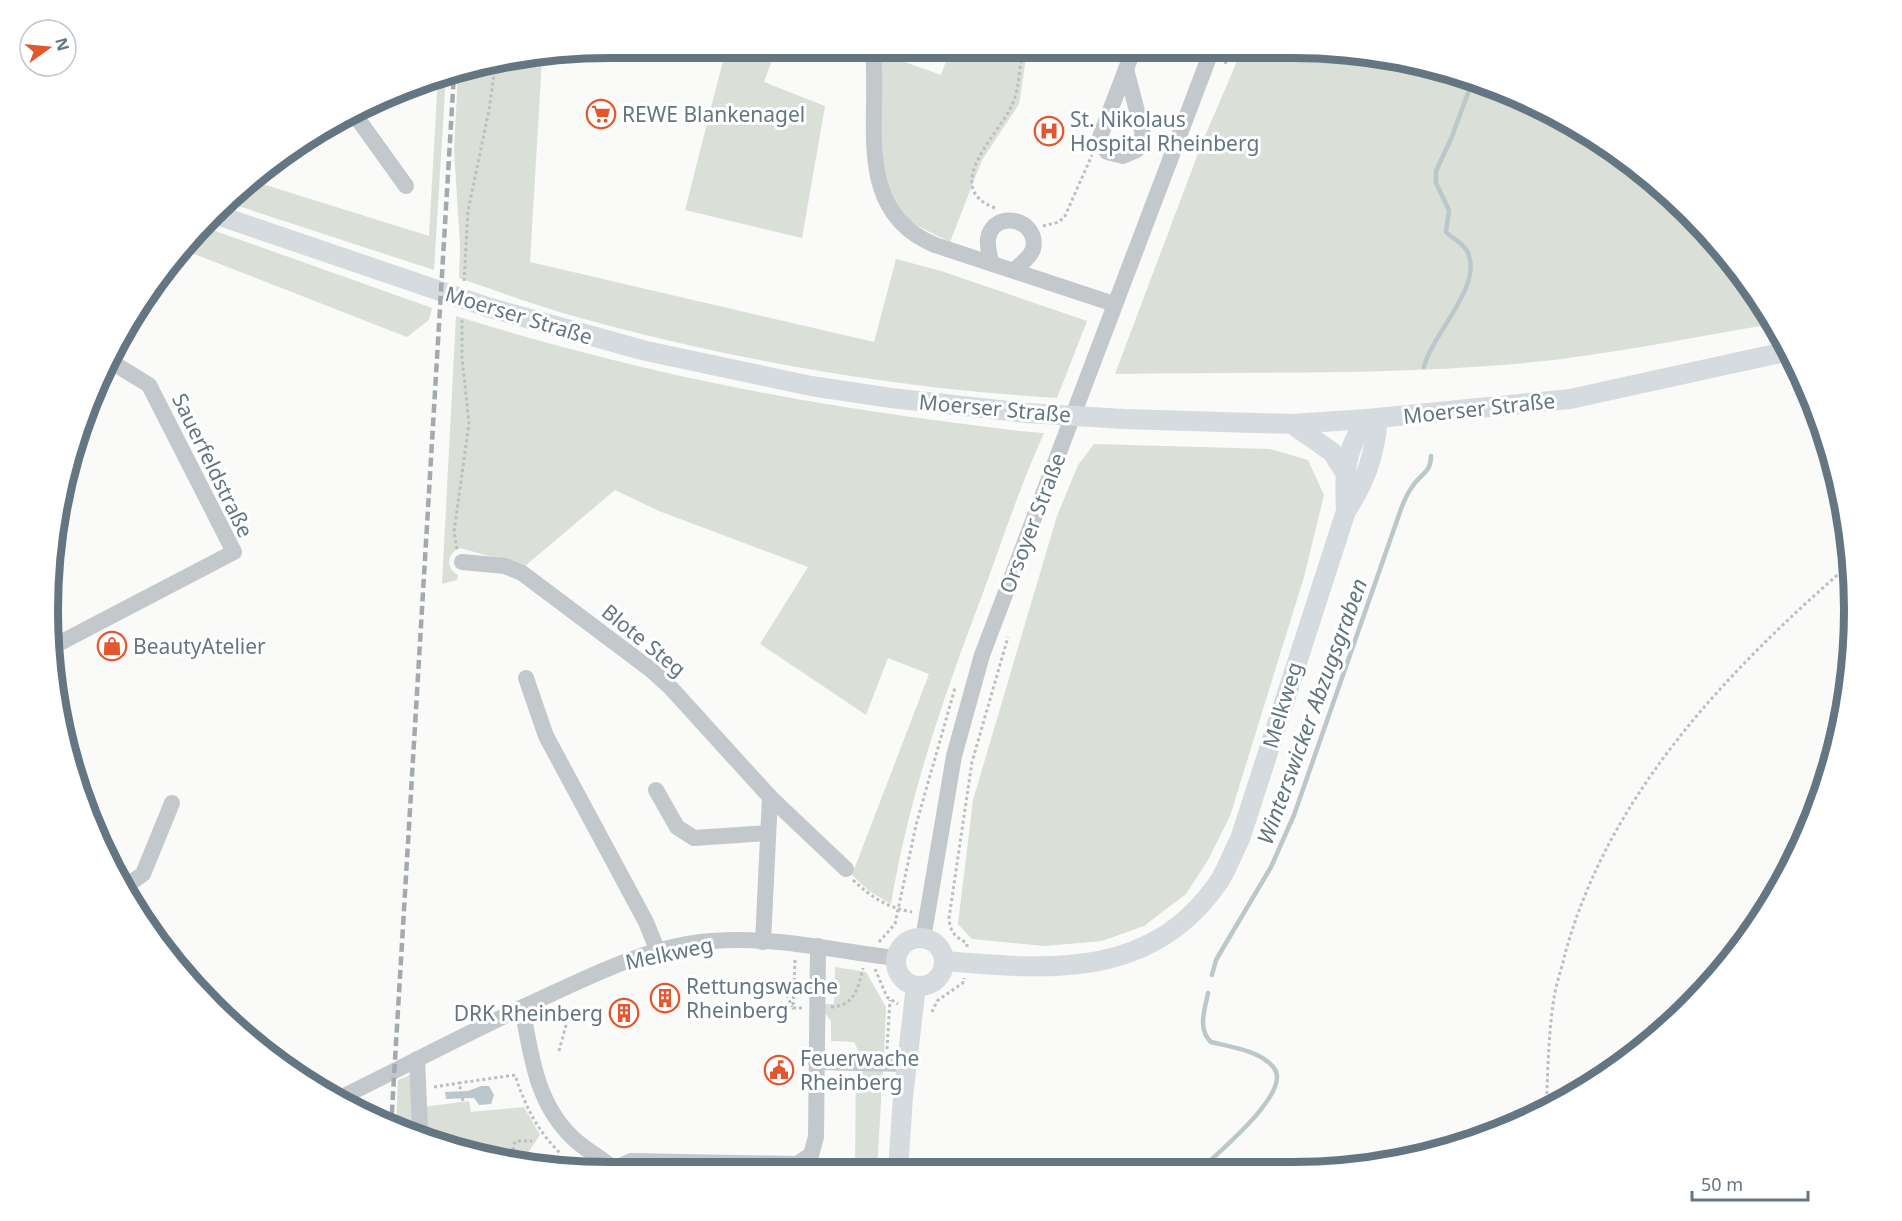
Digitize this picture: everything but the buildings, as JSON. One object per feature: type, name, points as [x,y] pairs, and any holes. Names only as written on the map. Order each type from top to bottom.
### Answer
[{"type":"main road","name":"Moerser Straße","points":[[223,217],[487,306],[646,351],[730,371],[891,398],[1027,413],[1124,419],[1292,424],[1372,418],[1570,399],[1780,353]]},
{"type":"main road","name":"Melkweg","points":[[1346,512],[1344,471],[1352,441],[1372,418]]},
{"type":"main road","name":"Melkweg","points":[[944,961],[1018,967],[1100,962],[1135,952],[1166,936],[1192,914],[1220,879],[1240,839],[1346,512],[1361,488],[1371,462],[1372,418]]},
{"type":"main road","points":[[1292,424],[1332,452],[1344,471]]},
{"type":"main road","points":[[916,939],[923,939],[938,946],[944,961],[936,980],[916,986],[902,977],[897,958],[903,946],[916,939]]},
{"type":"main road","points":[[899,1162],[916,986]]},
{"type":"street","points":[[873,58],[875,166],[884,199],[911,233],[935,245],[1113,304]]},
{"type":"street","points":[[1126,69],[1141,125],[1141,143],[1131,154],[1123,156],[1107,152],[1102,145],[1102,129],[1130,58]]},
{"type":"street","name":"Orsoyer Straße","points":[[923,939],[954,756],[982,655],[1205,58]]},
{"type":"street","points":[[357,120],[406,186]]},
{"type":"street","points":[[991,262],[988,246],[990,232],[1000,222],[1015,220],[1028,228],[1034,242],[1030,255],[1015,270]]},
{"type":"street","name":"Sauerfeldstraße","points":[[60,643],[234,552],[148,385],[116,365]]},
{"type":"street","name":"Blote Steg","points":[[462,562],[505,566],[522,573],[650,669],[670,687],[770,797],[846,868]]},
{"type":"street","points":[[526,678],[546,736],[645,921],[658,952]]},
{"type":"street","points":[[656,790],[677,827],[694,838],[767,833]]},
{"type":"street","points":[[763,942],[770,797]]},
{"type":"street","points":[[130,883],[143,874],[172,803]]},
{"type":"street","name":"Melkweg","points":[[346,1095],[522,1007],[620,962],[658,952],[711,941],[763,942],[818,954],[897,958]]},
{"type":"street","points":[[801,1162],[811,1155],[814,1147],[818,954]]},
{"type":"street","points":[[522,1007],[534,1071],[549,1108],[575,1140],[605,1162]]},
{"type":"street","points":[[417,1059],[420,1128]]},
{"type":"street","points":[[816,1062],[907,1064]]},
{"type":"street","points":[[629,1162],[664,1162]]},
{"type":"path","points":[[1001,211],[981,203],[975,197],[972,182],[974,167],[1012,106],[1021,58]]},
{"type":"path","points":[[1221,74],[1228,58]]},
{"type":"path","points":[[1041,226],[1059,222],[1065,216],[1090,159],[1102,145]]},
{"type":"path","points":[[1547,1100],[1554,997],[1573,924],[1590,882],[1622,820],[1684,729],[1731,675],[1798,609],[1842,571]]},
{"type":"path","points":[[948,918],[972,762],[1010,629]]},
{"type":"path","points":[[846,868],[865,892],[897,910]]},
{"type":"path","points":[[786,956],[795,958],[818,954]]},
{"type":"path","points":[[793,1008],[795,958]]},
{"type":"path","points":[[851,966],[874,973]]},
{"type":"path","points":[[793,1008],[836,1007],[850,1001],[857,992],[863,968]]},
{"type":"path","points":[[785,989],[793,1008]]},
{"type":"path","points":[[886,1063],[890,1000]]},
{"type":"path","points":[[559,1051],[569,1014],[604,1009]]},
{"type":"path","points":[[418,1089],[515,1076],[530,1115],[547,1141],[561,1154]]},
{"type":"path","points":[[459,1083],[463,1099]]},
{"type":"path","points":[[514,1154],[513,1144],[516,1141],[532,1141]]},
{"type":"shaded area","points":[[724,58],[773,58],[764,82],[825,106],[802,238],[685,210]]},
{"type":"shaded area","points":[[880,58],[894,58],[941,75],[947,58],[1026,58],[1019,104],[982,160],[950,242],[906,220],[883,182]]},
{"type":"shaded area","points":[[1238,58],[1292,58],[1364,63],[1434,77],[1469,88],[1536,115],[1568,132],[1628,173],[1682,220],[1707,247],[1729,274],[1764,325],[1604,353],[1502,365],[1357,372],[1115,374],[1202,143]]},
{"type":"shaded area","points":[[542,63],[530,262],[874,342],[896,259],[941,271],[1087,321],[1057,398],[933,387],[810,369],[687,345],[566,314],[459,278],[460,245],[454,150],[458,80]]},
{"type":"shaded area","points":[[445,84],[434,270],[236,205],[261,184],[429,236],[437,87]]},
{"type":"shaded area","points":[[211,229],[432,308],[429,320],[407,337],[190,253]]},
{"type":"shaded area","points":[[456,316],[570,349],[743,389],[860,410],[1044,433],[1012,511],[942,706],[918,784],[891,904],[869,891],[852,875],[929,674],[888,658],[866,715],[760,644],[808,567],[659,511],[615,490],[525,566],[460,548],[452,553],[449,561],[451,569],[458,575],[457,580],[442,584]]},
{"type":"shaded area","points":[[1094,444],[1270,449],[1308,460],[1324,495],[1304,577],[1230,816],[1208,860],[1186,894],[1144,926],[1102,941],[1045,946],[972,939],[958,924],[973,800],[1057,516],[1078,465]]},
{"type":"shaded area","points":[[835,967],[866,972],[886,1007],[884,1058],[862,1058],[854,1042],[831,1041],[831,1021],[824,1012],[824,1004],[834,1004]]},
{"type":"shaded area","points":[[856,1068],[883,1068],[877,1162],[855,1162]]},
{"type":"shaded area","points":[[410,1075],[415,1126],[396,1119],[398,1080]]},
{"type":"shaded area","points":[[481,1086],[489,1086],[494,1095],[491,1104],[479,1105],[474,1098],[446,1099],[445,1092],[468,1091]]},
{"type":"shaded area","points":[[469,1101],[471,1112],[524,1107],[540,1135],[529,1151],[529,1156],[468,1144],[424,1129],[423,1107]]},
{"type":"waterway","name":"Winterswicker Abzugsgraben","points":[[1424,367],[1469,279],[1471,264],[1467,251],[1446,232],[1449,210],[1436,183],[1436,171],[1470,88]]},
{"type":"waterway","name":"Winterswicker Abzugsgraben","points":[[1212,975],[1216,960],[1271,867],[1294,815],[1401,509],[1410,490],[1427,470],[1431,456]]},
{"type":"waterway","name":"Winterswicker Abzugsgraben","points":[[1208,993],[1203,1025],[1211,1042],[1245,1050],[1261,1057],[1274,1068],[1277,1079],[1273,1092],[1263,1107],[1209,1162]]},
{"type":"railway","points":[[392,1117],[454,82]]},
{"type":"place","name":"REWE Blankenagel","points":[[601,114]]},
{"type":"place","name":"St. Nikolaus Hospital Rheinberg","points":[[1049,131]]},
{"type":"place","name":"BeautyAtelier","points":[[112,646]]},
{"type":"place","name":"Rettungswache Rheinberg","points":[[665,998]]},
{"type":"place","name":"DRK Rheinberg","points":[[624,1013]]},
{"type":"place","name":"Feuerwache Rheinberg","points":[[779,1070]]}]
